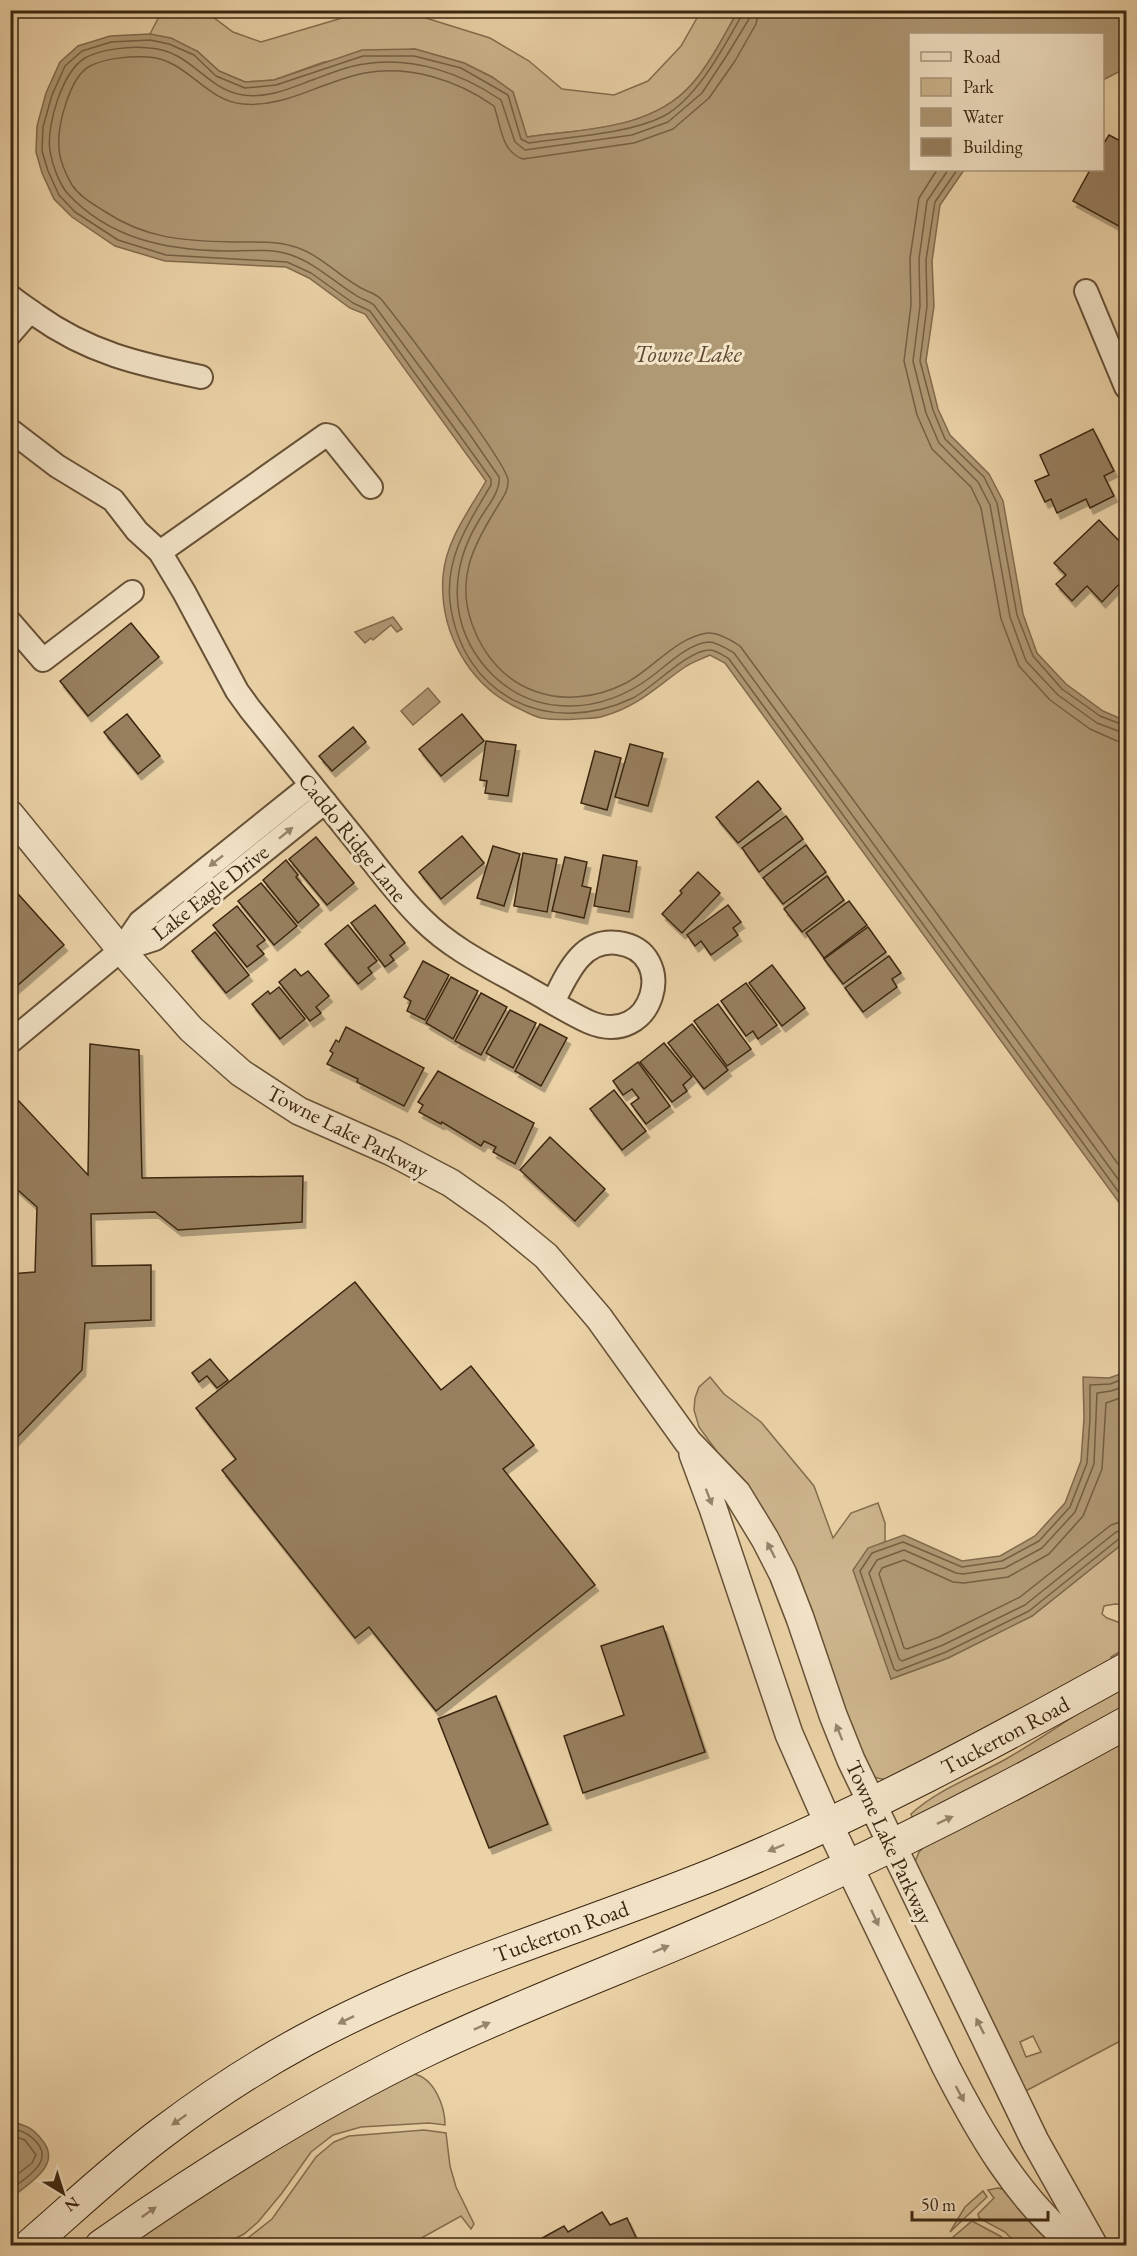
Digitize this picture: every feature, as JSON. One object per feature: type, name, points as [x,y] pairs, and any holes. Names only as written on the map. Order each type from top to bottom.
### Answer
[{"type":"main road","name":"Tuckerton Road","points":[[29,2246],[160,2134],[226,2087],[305,2040],[398,1994],[482,1959],[666,1893],[829,1825],[964,1758],[1126,1669]]},
{"type":"main road","name":"Tuckerton Road","points":[[101,2246],[175,2194],[266,2137],[428,2049],[784,1897],[969,1809],[1126,1723]]},
{"type":"street","points":[[1086,291],[1126,387]]},
{"type":"street","points":[[10,296],[48,324],[93,348],[142,364],[201,377]]},
{"type":"street","points":[[10,334],[30,311]]},
{"type":"street","name":"Caddo Ridge Lane","points":[[10,430],[57,466],[113,500],[137,531],[160,552],[237,691],[406,902],[423,920],[475,959],[553,1002],[590,1022],[608,1027],[626,1025],[641,1015],[650,1002],[654,984],[650,966],[641,953],[625,944],[608,941],[589,947],[575,961],[553,1002]]},
{"type":"street","points":[[160,552],[326,435],[330,436],[371,487]]},
{"type":"street","points":[[10,622],[43,660],[132,592]]},
{"type":"street","name":"Lake Eagle Drive","points":[[10,1042],[121,951],[155,939],[318,793]]},
{"type":"street","name":"Towne Lake Parkway","points":[[10,814],[121,951],[191,1029],[241,1073],[300,1111],[392,1152],[451,1184],[495,1214],[546,1256],[599,1318],[688,1442],[737,1493],[772,1552],[800,1618],[833,1715],[872,1804],[1035,2141],[1094,2246]]},
{"type":"street","name":"Towne Lake Parkway","points":[[688,1442],[713,1508],[789,1734],[829,1825],[966,2105],[1002,2162],[1030,2200],[1061,2234],[1076,2246]]},
{"type":"street","points":[[1002,2162],[1035,2141]]},
{"type":"green space","points":[[162,11],[205,11],[233,32],[261,42],[342,18],[413,14],[490,38],[529,61],[562,89],[614,95],[648,81],[681,46],[701,11],[738,11],[698,77],[675,100],[656,111],[615,125],[527,137],[513,92],[492,77],[464,63],[415,49],[324,62],[274,80],[245,82],[219,71],[197,51],[150,34]]},
{"type":"green space","points":[[710,1377],[724,1394],[761,1422],[814,1486],[833,1538],[851,1513],[878,1503],[885,1523],[885,1542],[868,1549],[891,1679],[948,1658],[1032,1616],[1126,1541],[1126,1605],[1104,1606],[1102,1614],[1126,1625],[1126,1648],[1111,1657],[1111,1666],[894,1781],[877,1778],[865,1769],[734,1475],[699,1427],[694,1410],[695,1398],[699,1387]]},
{"type":"green space","points":[[1126,1681],[1126,1709],[914,1822],[911,1814],[933,1797],[1022,1750]]},
{"type":"green space","points":[[1126,1734],[1126,2038],[1022,2093],[915,1862],[919,1852],[933,1838]],"holes":[[[1033,2036],[1041,2052],[1026,2057],[1020,2042]]]},
{"type":"green space","points":[[414,2074],[433,2087],[443,2110],[445,2125],[429,2123],[361,2127],[333,2135],[311,2152],[258,2222],[244,2234],[221,2246],[122,2246],[334,2113]]},
{"type":"green space","points":[[424,2130],[446,2133],[450,2166],[456,2187],[474,2224],[471,2229],[461,2216],[409,2245],[239,2245],[272,2219],[316,2157],[334,2142],[349,2136]]},
{"type":"green space","points":[[998,2188],[1006,2190],[1055,2245],[1018,2245],[1005,2232],[979,2218],[978,2214],[994,2198],[988,2190]]},
{"type":"green space","points":[[983,2191],[987,2197],[950,2232],[965,2207]]},
{"type":"green space","points":[[972,2221],[1000,2236],[1011,2245],[946,2245]]},
{"type":"water","name":"Towne Lake","points":[[738,11],[1126,11],[1126,68],[1104,79],[1104,33],[909,33],[909,171],[963,171],[940,205],[932,261],[934,306],[926,361],[938,409],[950,435],[989,474],[1003,501],[1023,614],[1037,653],[1066,684],[1103,711],[1126,721],[1126,1212],[725,663],[710,655],[688,665],[627,707],[597,718],[563,720],[541,718],[502,699],[472,672],[461,655],[452,637],[443,597],[445,563],[453,538],[486,481],[365,314],[350,308],[309,278],[286,267],[165,261],[115,246],[72,217],[54,199],[42,173],[36,152],[37,126],[46,93],[60,62],[78,46],[110,36],[150,34],[171,38],[197,51],[219,71],[245,82],[274,80],[362,50],[415,49],[464,63],[492,77],[513,92],[527,137],[615,125],[656,111],[675,100],[691,85],[716,49]]},
{"type":"water","points":[[393,617],[402,629],[397,632],[391,625],[373,640],[371,638],[365,643],[355,632]]},
{"type":"water","points":[[428,688],[440,702],[413,725],[401,711]]},
{"type":"water","points":[[1126,1372],[1126,1541],[1032,1616],[948,1658],[891,1679],[853,1570],[868,1548],[904,1535],[962,1561],[1000,1556],[1035,1536],[1065,1503],[1081,1461],[1084,1418],[1083,1377],[1109,1378]]},
{"type":"water","points":[[11,2121],[35,2132],[47,2149],[49,2158],[41,2173],[11,2198]]},
{"type":"building","points":[[1109,135],[1126,144],[1126,187],[1119,201],[1126,205],[1126,230],[1073,201],[1089,171],[1104,171],[1104,143]]},
{"type":"building","points":[[1093,429],[1114,471],[1104,476],[1114,496],[1090,508],[1086,499],[1057,513],[1051,499],[1045,502],[1035,481],[1049,475],[1040,455]]},
{"type":"building","points":[[1099,520],[1126,548],[1126,577],[1102,602],[1087,586],[1072,601],[1056,584],[1066,575],[1054,563]]},
{"type":"building","points":[[131,623],[159,657],[88,716],[60,681]]},
{"type":"building","points":[[1126,699],[1126,717],[1119,712]]},
{"type":"building","points":[[127,714],[160,756],[138,774],[104,732]]},
{"type":"building","points":[[462,714],[484,741],[441,776],[419,749]]},
{"type":"building","points":[[353,727],[366,742],[332,771],[319,756]]},
{"type":"building","points":[[486,741],[516,745],[508,796],[485,793],[487,781],[480,780]]},
{"type":"building","points":[[630,744],[663,753],[648,806],[615,797]]},
{"type":"building","points":[[595,751],[621,758],[607,810],[581,803]]},
{"type":"building","points":[[758,781],[781,809],[738,843],[716,817]]},
{"type":"building","points":[[786,816],[803,839],[759,872],[742,848]]},
{"type":"building","points":[[462,836],[484,863],[441,899],[419,872]]},
{"type":"building","points":[[316,837],[354,883],[327,905],[289,859]]},
{"type":"building","points":[[806,845],[826,872],[783,904],[763,878]]},
{"type":"building","points":[[493,846],[520,854],[504,906],[477,898]]},
{"type":"building","points":[[523,853],[557,859],[547,912],[514,906]]},
{"type":"building","points":[[603,855],[637,861],[629,912],[594,906]]},
{"type":"building","points":[[565,857],[587,862],[582,886],[591,888],[584,918],[552,911]]},
{"type":"building","points":[[286,860],[298,875],[296,877],[319,905],[298,923],[263,880]]},
{"type":"building","points":[[698,872],[720,893],[682,933],[662,914]]},
{"type":"building","points":[[827,876],[844,900],[802,932],[784,909]]},
{"type":"building","points":[[261,883],[297,926],[274,945],[238,901]]},
{"type":"building","points":[[10,885],[64,945],[10,992]]},
{"type":"building","points":[[849,901],[867,925],[824,958],[806,933]]},
{"type":"building","points":[[375,905],[405,943],[390,955],[394,960],[385,967],[351,923]]},
{"type":"building","points":[[728,905],[741,922],[733,928],[738,935],[711,955],[701,941],[695,946],[687,935]]},
{"type":"building","points":[[237,906],[265,940],[257,946],[264,954],[247,967],[213,925]]},
{"type":"building","points":[[348,925],[377,961],[368,968],[372,973],[358,984],[325,944]]},
{"type":"building","points":[[868,927],[886,952],[843,984],[824,959]]},
{"type":"building","points":[[215,932],[249,975],[226,993],[192,951]]},
{"type":"building","points":[[889,956],[901,973],[892,979],[897,987],[863,1012],[845,988]]},
{"type":"building","points":[[423,961],[449,975],[425,1020],[407,1011],[411,1001],[404,997]]},
{"type":"building","points":[[772,965],[805,1008],[782,1026],[749,983]]},
{"type":"building","points":[[295,969],[301,976],[308,971],[329,996],[316,1007],[321,1013],[310,1021],[279,982]]},
{"type":"building","points":[[451,977],[478,991],[453,1039],[426,1023]]},
{"type":"building","points":[[746,983],[777,1025],[758,1039],[753,1031],[746,1036],[721,1001]]},
{"type":"building","points":[[279,987],[305,1019],[280,1039],[252,1004],[268,991],[270,994]]},
{"type":"building","points":[[481,993],[507,1007],[481,1055],[455,1041]]},
{"type":"building","points":[[718,1004],[751,1049],[727,1066],[694,1021]]},
{"type":"building","points":[[510,1010],[536,1023],[513,1068],[486,1053]]},
{"type":"building","points":[[540,1024],[567,1038],[541,1086],[515,1071]]},
{"type":"building","points":[[692,1024],[728,1070],[704,1089],[668,1043]]},
{"type":"building","points":[[346,1027],[424,1068],[404,1106],[327,1064],[333,1053],[330,1051],[336,1040],[339,1042]]},
{"type":"building","points":[[664,1043],[692,1077],[683,1085],[687,1091],[672,1102],[640,1062]]},
{"type":"building","points":[[90,1044],[139,1050],[142,1178],[303,1176],[302,1222],[178,1230],[155,1212],[91,1214],[92,1266],[151,1265],[151,1320],[85,1323],[82,1370],[10,1445],[10,1274],[35,1272],[37,1207],[10,1183],[10,1111],[19,1101],[88,1175]]},
{"type":"building","points":[[638,1062],[670,1106],[646,1124],[631,1104],[639,1098],[632,1089],[623,1095],[613,1081]]},
{"type":"building","points":[[438,1071],[534,1123],[515,1164],[493,1152],[496,1147],[484,1141],[481,1146],[442,1122],[441,1124],[419,1112],[423,1105],[418,1102]]},
{"type":"building","points":[[614,1090],[646,1131],[622,1150],[590,1109]]},
{"type":"building","points":[[550,1137],[605,1189],[575,1221],[520,1170]]},
{"type":"building","points":[[355,1282],[441,1390],[471,1366],[534,1445],[503,1469],[595,1585],[436,1711],[369,1627],[355,1638],[222,1470],[236,1459],[196,1408]]},
{"type":"building","points":[[210,1359],[228,1380],[217,1388],[207,1376],[199,1382],[192,1373]]},
{"type":"building","points":[[663,1626],[705,1752],[583,1793],[564,1736],[624,1715],[601,1646]]},
{"type":"building","points":[[496,1696],[548,1824],[489,1848],[438,1719]]},
{"type":"building","points":[[602,2212],[610,2225],[627,2218],[640,2246],[536,2246],[535,2242],[564,2226],[568,2232]]}]
